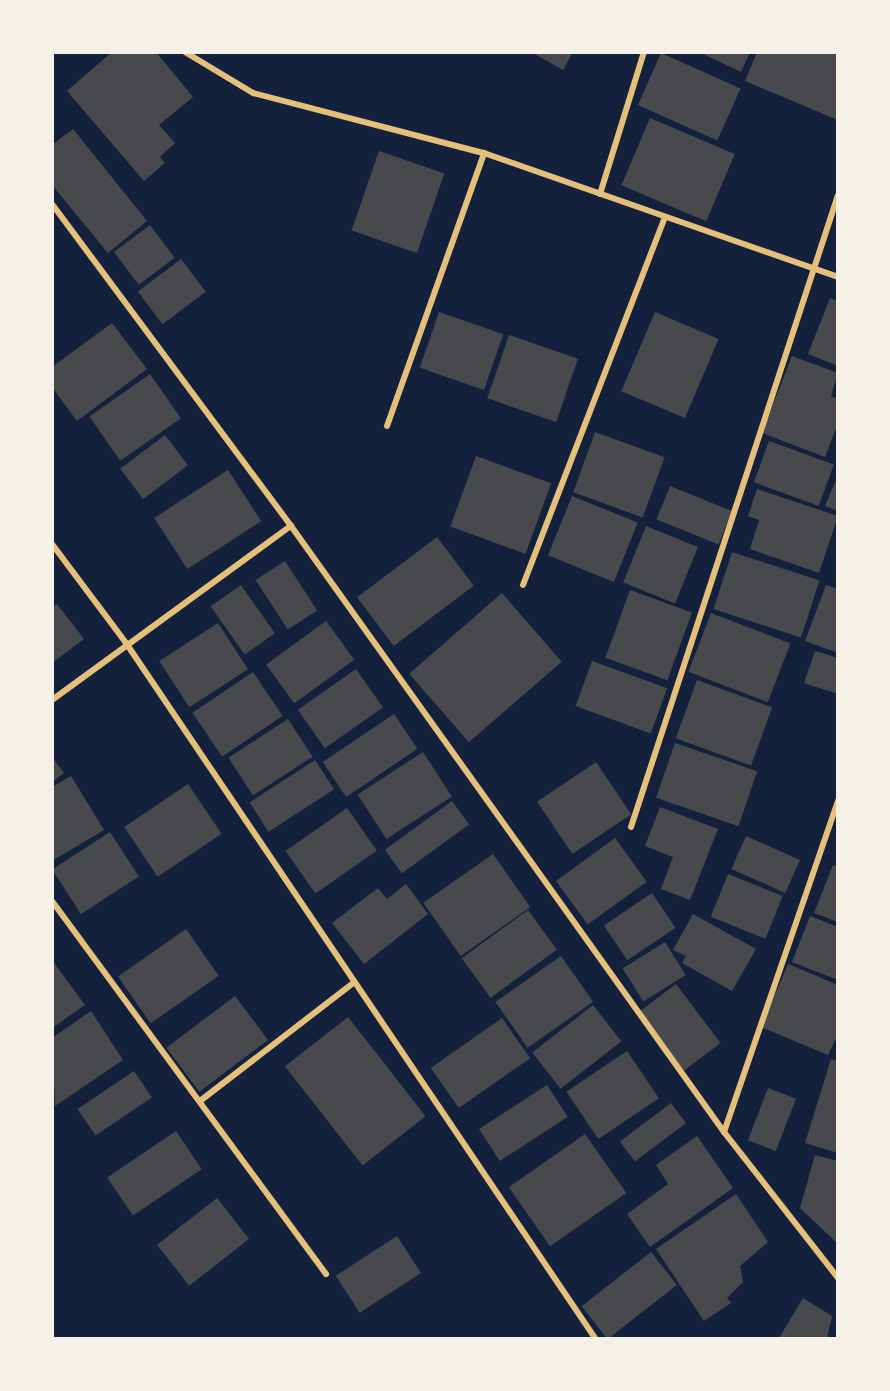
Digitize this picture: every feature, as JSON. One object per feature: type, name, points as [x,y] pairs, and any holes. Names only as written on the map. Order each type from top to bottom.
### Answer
[{"type":"street","points":[[185,52],[253,93],[484,153],[600,194],[664,220],[837,277]]},
{"type":"street","points":[[600,194],[644,52]]},
{"type":"street","points":[[387,426],[484,153]]},
{"type":"street","points":[[631,827],[837,195]]},
{"type":"street","points":[[52,204],[291,526],[724,1132],[837,1278]]},
{"type":"street","points":[[523,585],[664,220]]},
{"type":"street","points":[[52,700],[126,643],[291,526]]},
{"type":"street","points":[[52,544],[126,643],[352,984],[595,1338]]},
{"type":"street","points":[[724,1132],[837,800]]},
{"type":"street","points":[[52,901],[326,1274]]},
{"type":"street","points":[[200,1101],[352,984]]},
{"type":"building","points":[[112,52],[156,52],[193,97],[159,125],[175,143],[160,157],[165,163],[144,181],[67,91]]},
{"type":"building","points":[[531,52],[573,52],[563,70]]},
{"type":"building","points":[[699,52],[750,52],[741,72]]},
{"type":"building","points":[[757,52],[838,52],[838,120],[745,81]]},
{"type":"building","points":[[661,53],[740,88],[717,140],[638,105]]},
{"type":"building","points":[[650,118],[735,154],[706,221],[621,185]]},
{"type":"building","points":[[73,129],[147,221],[108,253],[52,185],[52,145]]},
{"type":"building","points":[[379,151],[444,173],[417,253],[352,230]]},
{"type":"building","points":[[150,225],[175,258],[139,285],[114,252]]},
{"type":"building","points":[[181,259],[206,292],[163,324],[138,291]]},
{"type":"building","points":[[830,298],[838,301],[838,366],[808,354]]},
{"type":"building","points":[[439,312],[503,334],[484,390],[420,368]]},
{"type":"building","points":[[655,312],[719,339],[685,418],[621,391]]},
{"type":"building","points":[[112,323],[147,369],[77,421],[52,387],[52,367]]},
{"type":"building","points":[[509,335],[578,359],[556,422],[487,398]]},
{"type":"building","points":[[792,356],[838,373],[831,396],[838,399],[838,423],[825,457],[762,433]]},
{"type":"building","points":[[150,374],[181,418],[120,461],[89,416]]},
{"type":"building","points":[[595,432],[665,457],[643,517],[573,492]]},
{"type":"building","points":[[165,435],[188,465],[143,499],[120,469]]},
{"type":"building","points":[[769,441],[834,465],[819,506],[754,482]]},
{"type":"building","points":[[476,456],[551,483],[526,554],[450,526]]},
{"type":"building","points":[[228,470],[261,521],[187,569],[154,518]]},
{"type":"building","points":[[838,475],[838,511],[825,506]]},
{"type":"building","points":[[670,486],[732,511],[719,544],[657,519]]},
{"type":"building","points":[[757,489],[838,516],[819,573],[750,549],[759,520],[748,516]]},
{"type":"building","points":[[572,496],[638,523],[614,582],[548,555]]},
{"type":"building","points":[[646,526],[698,547],[675,604],[623,583]]},
{"type":"building","points":[[437,537],[474,586],[394,646],[357,597]]},
{"type":"building","points":[[732,552],[819,580],[801,637],[713,609]]},
{"type":"building","points":[[285,561],[317,610],[288,630],[256,580]]},
{"type":"building","points":[[241,585],[275,633],[245,655],[211,606]]},
{"type":"building","points":[[826,585],[838,589],[838,653],[805,641]]},
{"type":"building","points":[[630,590],[692,613],[667,680],[605,658]]},
{"type":"building","points":[[502,593],[562,662],[469,742],[409,674]]},
{"type":"building","points":[[57,604],[84,639],[52,663],[52,608]]},
{"type":"building","points":[[711,613],[790,643],[768,702],[688,672]]},
{"type":"building","points":[[326,621],[354,660],[294,703],[266,664]]},
{"type":"building","points":[[218,623],[248,669],[189,707],[159,661]]},
{"type":"building","points":[[815,651],[838,658],[838,694],[804,683]]},
{"type":"building","points":[[592,661],[667,688],[651,733],[576,706]]},
{"type":"building","points":[[356,669],[383,708],[325,748],[298,710]]},
{"type":"building","points":[[253,672],[283,716],[222,757],[192,713]]},
{"type":"building","points":[[697,680],[772,707],[751,766],[676,738]]},
{"type":"building","points":[[394,714],[417,749],[346,797],[323,762]]},
{"type":"building","points":[[288,719],[313,757],[253,795],[228,758]]},
{"type":"building","points":[[675,743],[757,771],[738,826],[656,798]]},
{"type":"building","points":[[423,752],[452,796],[386,839],[358,794]]},
{"type":"building","points":[[52,757],[64,773],[52,782]]},
{"type":"building","points":[[315,760],[334,789],[269,832],[250,802]]},
{"type":"building","points":[[596,762],[631,814],[572,854],[537,802]]},
{"type":"building","points":[[71,776],[104,830],[52,861],[52,787]]},
{"type":"building","points":[[188,784],[222,834],[158,877],[124,827]]},
{"type":"building","points":[[452,801],[469,824],[402,873],[385,850]]},
{"type":"building","points":[[660,807],[718,829],[690,900],[661,889],[673,857],[645,846]]},
{"type":"building","points":[[347,808],[377,851],[315,894],[286,851]]},
{"type":"building","points":[[110,832],[139,876],[81,914],[52,870]]},
{"type":"building","points":[[746,836],[800,860],[785,893],[731,869]]},
{"type":"building","points":[[615,838],[647,882],[588,925],[556,881]]},
{"type":"building","points":[[493,854],[530,907],[461,956],[423,903]]},
{"type":"building","points":[[833,865],[838,867],[838,922],[814,913]]},
{"type":"building","points":[[728,874],[783,896],[765,939],[711,917]]},
{"type":"building","points":[[406,884],[428,914],[364,964],[332,923],[378,888],[387,899]]},
{"type":"building","points":[[652,893],[675,928],[627,960],[604,925]]},
{"type":"building","points":[[528,910],[557,950],[490,998],[462,958]]},
{"type":"building","points":[[693,914],[756,949],[732,991],[682,963],[686,956],[673,950]]},
{"type":"building","points":[[810,916],[838,927],[838,980],[792,962]]},
{"type":"building","points":[[186,929],[219,976],[151,1023],[118,977]]},
{"type":"building","points":[[665,942],[686,975],[643,1002],[623,968]]},
{"type":"building","points":[[561,956],[593,1002],[528,1048],[495,1002]]},
{"type":"building","points":[[52,960],[85,1005],[52,1028]]},
{"type":"building","points":[[788,964],[838,985],[838,1034],[828,1055],[761,1027]]},
{"type":"building","points":[[676,984],[721,1043],[684,1071],[639,1012]]},
{"type":"building","points":[[235,996],[268,1040],[199,1092],[166,1048]]},
{"type":"building","points":[[593,1005],[621,1041],[561,1089],[532,1052]]},
{"type":"building","points":[[91,1011],[123,1060],[55,1106],[52,1038]]},
{"type":"building","points":[[348,1017],[426,1116],[363,1166],[285,1066]]},
{"type":"building","points":[[502,1018],[530,1058],[459,1108],[431,1068]]},
{"type":"building","points":[[627,1051],[659,1098],[598,1139],[566,1092]]},
{"type":"building","points":[[831,1059],[838,1061],[838,1153],[805,1143]]},
{"type":"building","points":[[134,1071],[152,1098],[96,1136],[78,1109]]},
{"type":"building","points":[[547,1085],[568,1117],[500,1161],[479,1129]]},
{"type":"building","points":[[768,1088],[796,1099],[776,1151],[748,1140]]},
{"type":"building","points":[[671,1103],[686,1123],[635,1161],[620,1142]]},
{"type":"building","points":[[176,1131],[202,1169],[133,1216],[107,1177]]},
{"type":"building","points":[[585,1134],[626,1193],[550,1246],[509,1187]]},
{"type":"building","points":[[697,1136],[733,1188],[650,1247],[627,1214],[668,1184],[656,1165]]},
{"type":"building","points":[[815,1155],[838,1161],[838,1244],[800,1208]]},
{"type":"building","points":[[736,1194],[768,1242],[740,1266],[743,1282],[727,1298],[731,1303],[704,1321],[656,1249]]},
{"type":"building","points":[[217,1198],[249,1239],[189,1286],[157,1245]]},
{"type":"building","points":[[397,1236],[421,1273],[360,1313],[336,1276]]},
{"type":"building","points":[[651,1252],[677,1285],[609,1338],[607,1338],[582,1306]]},
{"type":"building","points":[[803,1298],[832,1316],[827,1338],[779,1338]]}]
